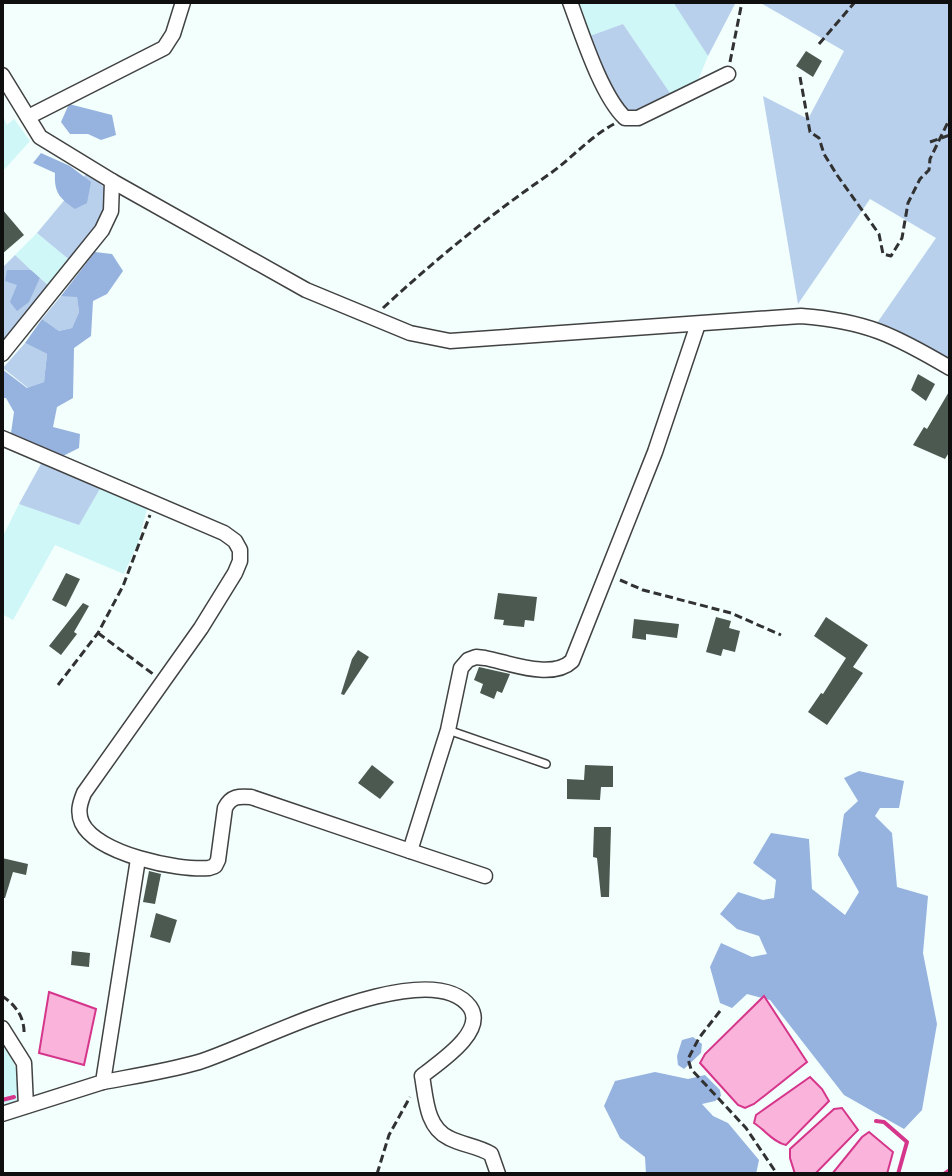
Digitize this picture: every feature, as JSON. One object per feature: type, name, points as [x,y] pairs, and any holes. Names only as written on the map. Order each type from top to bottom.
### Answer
[{"type":"street","points":[[28,117],[164,48],[173,34],[183,2]]},
{"type":"street","points":[[570,2],[583,39],[615,108],[625,118],[638,118],[728,74]]},
{"type":"street","points":[[2,75],[40,137],[306,290],[371,319],[429,338],[450,341],[778,317],[837,319],[901,338],[950,368]]},
{"type":"street","points":[[2,354],[102,230],[111,211],[112,181]]},
{"type":"street","points":[[410,851],[448,730],[459,677],[468,660],[485,658],[549,670],[565,667],[575,653],[655,452],[698,324]]},
{"type":"street","points":[[2,438],[224,533],[235,541],[240,550],[235,573],[201,628],[84,793],[80,804],[81,821],[91,835],[138,859],[204,869],[215,866],[225,808],[229,801],[241,796],[251,797],[485,876]]},
{"type":"street","points":[[103,1082],[138,859]]},
{"type":"street","points":[[2,1114],[103,1082],[199,1062],[253,1043],[317,1014],[381,995],[414,991],[448,992],[460,995],[474,1014],[468,1035],[422,1076],[429,1113],[439,1131],[449,1138],[491,1154],[498,1174]]},
{"type":"street","points":[[2,1028],[24,1063],[26,1106]]},
{"type":"lane","points":[[448,730],[546,764]]},
{"type":"path","points":[[728,74],[742,2]]},
{"type":"path","points":[[819,44],[855,2]]},
{"type":"path","points":[[800,77],[810,132],[819,138],[824,154],[837,175],[879,234],[883,254],[891,256],[902,238],[908,203],[920,179],[929,170],[930,159],[950,118]]},
{"type":"path","points":[[371,319],[449,248],[552,172],[598,133],[625,118]]},
{"type":"path","points":[[930,142],[950,135]]},
{"type":"path","points":[[58,685],[98,633],[123,586],[154,504]]},
{"type":"path","points":[[606,574],[643,590],[731,613],[781,635]]},
{"type":"path","points":[[98,633],[162,681]]},
{"type":"path","points":[[720,1011],[699,1038],[688,1059],[691,1069],[746,1128],[777,1174]]},
{"type":"path","points":[[377,1174],[389,1135],[422,1076]]},
{"type":"shaded area","points":[[576,2],[674,2],[708,56],[696,85],[672,96],[623,24],[587,37]]},
{"type":"shaded area","points":[[674,2],[736,2],[708,56],[675,5]]},
{"type":"shaded area","points":[[759,2],[950,2],[950,363],[895,329],[877,323],[936,238],[870,199],[798,304],[763,96],[808,119],[844,51]]},
{"type":"shaded area","points":[[623,24],[672,96],[637,113],[626,114],[616,106],[587,37]]},
{"type":"shaded area","points":[[69,104],[112,115],[116,135],[101,140],[88,134],[70,134],[61,122]]},
{"type":"shaded area","points":[[2,118],[7,125],[14,119],[30,141],[2,172]]},
{"type":"shaded area","points":[[41,153],[70,166],[91,182],[87,203],[75,209],[61,198],[55,185],[55,173],[33,163]]},
{"type":"shaded area","points":[[87,173],[103,186],[109,198],[102,221],[72,262],[37,233]]},
{"type":"shaded area","points":[[37,233],[72,262],[50,287],[15,255]]},
{"type":"shaded area","points":[[95,252],[112,254],[123,271],[107,294],[93,301],[91,336],[74,348],[73,398],[57,407],[53,427],[80,434],[79,448],[63,456],[11,433],[14,412],[6,398],[2,398],[2,369],[27,388],[44,382],[47,354],[25,343],[42,319],[59,331],[72,328],[79,312],[77,297],[61,296]]},
{"type":"shaded area","points":[[15,255],[31,270],[7,271],[17,285],[17,310],[29,301],[40,278],[50,287],[2,348],[2,268]]},
{"type":"shaded area","points":[[7,270],[31,270],[40,278],[29,302],[17,311],[10,302],[17,285],[5,281]]},
{"type":"shaded area","points":[[61,296],[77,296],[79,312],[72,328],[59,331],[42,319]]},
{"type":"shaded area","points":[[25,343],[47,354],[44,382],[28,388],[3,368]]},
{"type":"shaded area","points":[[42,462],[101,487],[79,525],[19,504]]},
{"type":"shaded area","points":[[101,487],[147,509],[138,543],[124,574],[55,545],[13,620],[2,614],[2,538],[19,504],[79,524]]},
{"type":"shaded area","points":[[859,771],[904,781],[899,808],[880,808],[875,816],[892,833],[897,887],[928,896],[923,953],[937,1024],[922,1110],[904,1129],[844,1095],[770,1000],[747,994],[732,1008],[720,1003],[710,967],[721,943],[752,957],[767,954],[759,936],[737,929],[720,914],[738,892],[763,900],[774,898],[776,880],[753,863],[771,833],[809,839],[812,889],[845,915],[859,892],[838,855],[844,814],[858,801],[844,778]]},
{"type":"shaded area","points":[[49,992],[96,1009],[84,1065],[39,1053]]},
{"type":"shaded area","points":[[764,996],[807,1062],[745,1108],[738,1105],[700,1063],[705,1054]]},
{"type":"shaded area","points":[[693,1037],[702,1044],[701,1053],[684,1069],[678,1065],[677,1056],[682,1040]]},
{"type":"shaded area","points":[[2,1041],[19,1073],[17,1100],[2,1110]]},
{"type":"shaded area","points":[[655,1072],[688,1079],[705,1075],[720,1090],[721,1096],[715,1101],[702,1104],[713,1116],[728,1123],[759,1160],[756,1174],[646,1174],[645,1157],[620,1138],[604,1106],[615,1081]]},
{"type":"shaded area","points":[[810,1077],[829,1101],[786,1145],[773,1139],[754,1123],[756,1115]]},
{"type":"shaded area","points":[[842,1108],[858,1130],[815,1174],[795,1174],[790,1149],[834,1109]]},
{"type":"shaded area","points":[[869,1132],[893,1152],[887,1174],[832,1174],[862,1137]]},
{"type":"building","points":[[806,51],[822,61],[813,77],[796,66]]},
{"type":"building","points":[[2,209],[24,235],[2,254]]},
{"type":"building","points":[[918,374],[935,384],[926,401],[911,390]]},
{"type":"building","points":[[950,390],[950,451],[945,459],[913,445],[924,427],[927,429]]},
{"type":"building","points":[[66,573],[80,579],[66,607],[52,600]]},
{"type":"building","points":[[498,593],[537,597],[534,621],[525,620],[524,627],[503,625],[504,620],[494,619]]},
{"type":"building","points":[[83,603],[89,606],[74,632],[77,634],[61,655],[49,646]]},
{"type":"building","points":[[716,617],[731,621],[729,628],[740,631],[735,652],[723,649],[721,656],[706,652]]},
{"type":"building","points":[[826,617],[868,645],[853,667],[863,673],[827,725],[808,712],[846,658],[814,636]]},
{"type":"building","points":[[634,619],[679,624],[677,638],[646,634],[646,640],[632,638]]},
{"type":"building","points":[[358,650],[369,657],[344,695],[341,694],[352,659]]},
{"type":"building","points":[[479,667],[510,674],[502,693],[497,691],[494,699],[480,693],[483,684],[474,680]]},
{"type":"building","points":[[372,765],[394,782],[380,799],[358,783]]},
{"type":"building","points":[[585,765],[613,766],[613,787],[601,787],[600,800],[567,799],[567,779],[584,780]]},
{"type":"building","points":[[594,827],[611,827],[609,897],[601,897],[597,858],[593,857]]},
{"type":"building","points":[[2,858],[28,864],[26,875],[13,872],[5,898],[2,898]]},
{"type":"building","points":[[149,871],[161,874],[155,904],[143,902]]},
{"type":"building","points":[[156,913],[177,920],[170,943],[150,937]]},
{"type":"building","points":[[72,951],[90,953],[89,967],[71,965]]},
{"type":"waterway","points":[[2,1100],[14,1097]]},
{"type":"waterway","points":[[876,1121],[884,1122],[907,1142],[898,1174]]},
{"type":"waterway","points":[[944,1174],[950,1170]]}]
